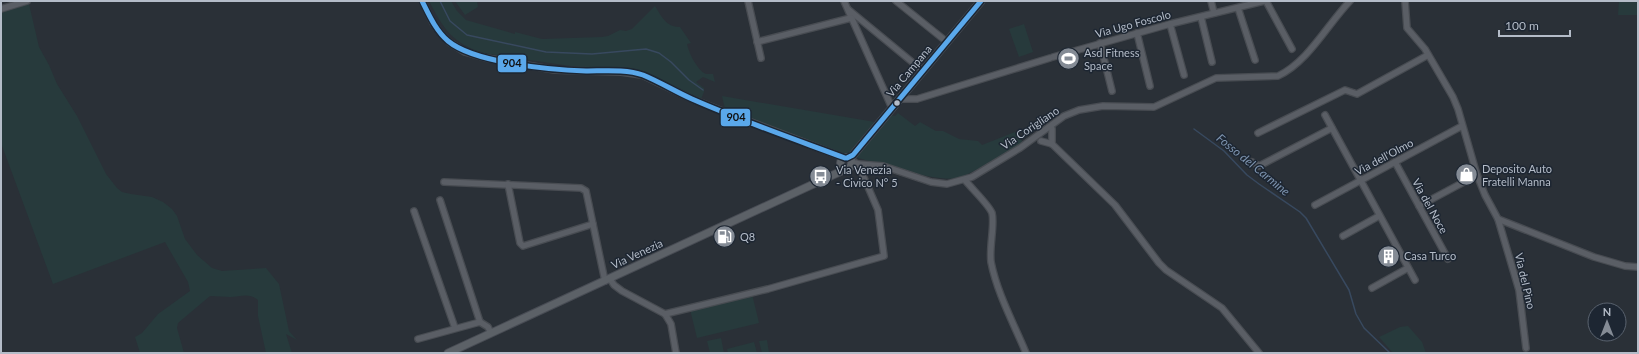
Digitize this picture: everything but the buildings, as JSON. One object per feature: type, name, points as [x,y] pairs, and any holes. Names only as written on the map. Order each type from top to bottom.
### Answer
[{"type":"main road","name":"Via Campana","points":[[835,174],[848,161],[979,2]]},
{"type":"main road","name":"Via Venezia","points":[[448,353],[835,174]]},
{"type":"street","points":[[1,9],[27,1]]},
{"type":"street","name":"Via Corigliano","points":[[422,1],[433,23],[441,34],[449,42],[465,52],[486,58],[555,70],[621,72],[642,75],[692,99],[848,161],[883,166],[931,182],[947,184],[965,180],[1020,148],[1064,116],[1079,110],[1117,106],[1154,107],[1216,78],[1278,76],[1287,72],[1313,46],[1350,1]]},
{"type":"street","points":[[748,1],[761,58]]},
{"type":"street","points":[[844,1],[891,109]]},
{"type":"street","points":[[896,1],[947,42]]},
{"type":"street","points":[[1211,1],[1214,13]]},
{"type":"street","points":[[1265,1],[1292,49]]},
{"type":"street","name":"Via Ugo Foscolo","points":[[900,98],[917,99],[1100,43],[1265,1]]},
{"type":"street","name":"Via del Pino","points":[[1405,1],[1407,28],[1428,55],[1453,97],[1458,109],[1477,175],[1485,195],[1498,219],[1519,290],[1526,348]]},
{"type":"street","points":[[1238,8],[1255,60]]},
{"type":"street","points":[[847,9],[923,71]]},
{"type":"street","points":[[1201,17],[1212,62]]},
{"type":"street","points":[[757,42],[852,18]]},
{"type":"street","points":[[1170,24],[1184,75]]},
{"type":"street","points":[[1137,33],[1150,86]]},
{"type":"street","points":[[1100,43],[1112,91]]},
{"type":"street","points":[[1258,133],[1345,90],[1357,94],[1428,55]]},
{"type":"street","points":[[1325,115],[1415,280]]},
{"type":"street","name":"Via dell'Olmo","points":[[1315,205],[1462,126]]},
{"type":"street","points":[[1252,162],[1259,166],[1332,128]]},
{"type":"street","points":[[1052,129],[1052,144]]},
{"type":"street","points":[[1041,141],[1052,144],[1115,204],[1159,263],[1166,270],[1222,308],[1259,353]]},
{"type":"street","points":[[665,314],[768,289],[884,256],[878,210],[848,161]]},
{"type":"street","name":"Via del Noce","points":[[1395,162],[1448,259]]},
{"type":"street","points":[[1419,206],[1477,175]]},
{"type":"street","points":[[965,180],[989,207],[992,214],[990,246],[991,261],[1002,296],[1026,353]]},
{"type":"street","points":[[444,182],[581,188],[586,191],[608,280],[622,291],[665,314],[671,324],[676,353]]},
{"type":"street","points":[[508,184],[520,243],[523,246],[593,224]]},
{"type":"street","points":[[440,200],[480,322],[488,328],[491,333]]},
{"type":"street","points":[[414,211],[455,328]]},
{"type":"street","points":[[1343,236],[1379,216]]},
{"type":"street","points":[[1498,219],[1594,257],[1625,266],[1638,268]]},
{"type":"street","points":[[1372,288],[1408,268]]},
{"type":"street","points":[[418,339],[480,322]]},
{"type":"shaded area","points":[[429,1],[451,1],[457,11],[466,20],[515,34],[515,32],[542,39],[602,37],[608,36],[620,30],[626,31],[632,29],[655,6],[668,23],[675,27],[680,27],[691,43],[687,44],[697,65],[706,74],[713,74],[715,82],[703,77],[696,82],[704,88],[701,99],[637,70],[577,67],[483,53],[472,49],[456,39],[444,27]]},
{"type":"shaded area","points":[[455,1],[477,1],[478,7],[465,15]]},
{"type":"shaded area","points":[[1619,1],[1638,1],[1638,15],[1618,15]]},
{"type":"shaded area","points":[[29,4],[39,47],[57,84],[77,116],[106,174],[122,192],[152,197],[163,202],[172,209],[177,216],[185,239],[197,255],[212,268],[222,271],[266,268],[279,284],[289,331],[297,340],[286,334],[292,353],[266,353],[258,316],[258,300],[251,296],[210,296],[178,323],[177,328],[184,353],[140,353],[135,337],[142,333],[158,314],[190,291],[188,282],[165,242],[53,284],[1,143],[1,13]]},
{"type":"shaded area","points":[[1024,24],[1033,52],[1019,57],[1009,29]]},
{"type":"shaded area","points":[[722,96],[875,122],[847,155],[725,109]]},
{"type":"shaded area","points":[[898,113],[915,126],[920,122],[936,131],[943,131],[959,139],[978,141],[982,145],[1015,132],[1023,142],[966,175],[949,179],[937,178],[892,168],[855,157],[891,115],[895,116]]},
{"type":"shaded area","points":[[752,294],[759,323],[697,338],[690,309]]},
{"type":"shaded area","points":[[1408,326],[1422,342],[1426,353],[1393,353],[1379,337],[1400,327]]},
{"type":"shaded area","points":[[721,338],[724,353],[710,353],[707,341]]},
{"type":"shaded area","points":[[767,340],[769,353],[762,353],[759,341]]},
{"type":"shaded area","points":[[754,342],[757,353],[728,353],[727,349]]},
{"type":"waterway","points":[[440,1],[450,21],[467,35],[546,52],[592,54],[646,49],[659,53],[671,62],[689,80],[703,90]]},
{"type":"waterway","name":"Fosso del Carmine","points":[[1194,129],[1224,151],[1247,175],[1300,212],[1306,218],[1349,290],[1356,314],[1364,328],[1390,353]]},
{"type":"transit line","name":"904","points":[[422,1],[433,22],[444,37],[460,49],[476,55],[494,60],[534,67],[636,73],[730,115],[845,158]]},
{"type":"transit line","name":"904","points":[[847,158],[853,155],[981,1]]},
{"type":"place","name":"Asd Fitness Space","points":[[1069,59]]},
{"type":"place","name":"Deposito Auto Fratelli Manna","points":[[1466,175]]},
{"type":"place","name":"Via Venezia - Civico N° 5","points":[[820,176]]},
{"type":"place","name":"Q8","points":[[724,237]]},
{"type":"place","name":"Casa Turco","points":[[1388,256]]}]
